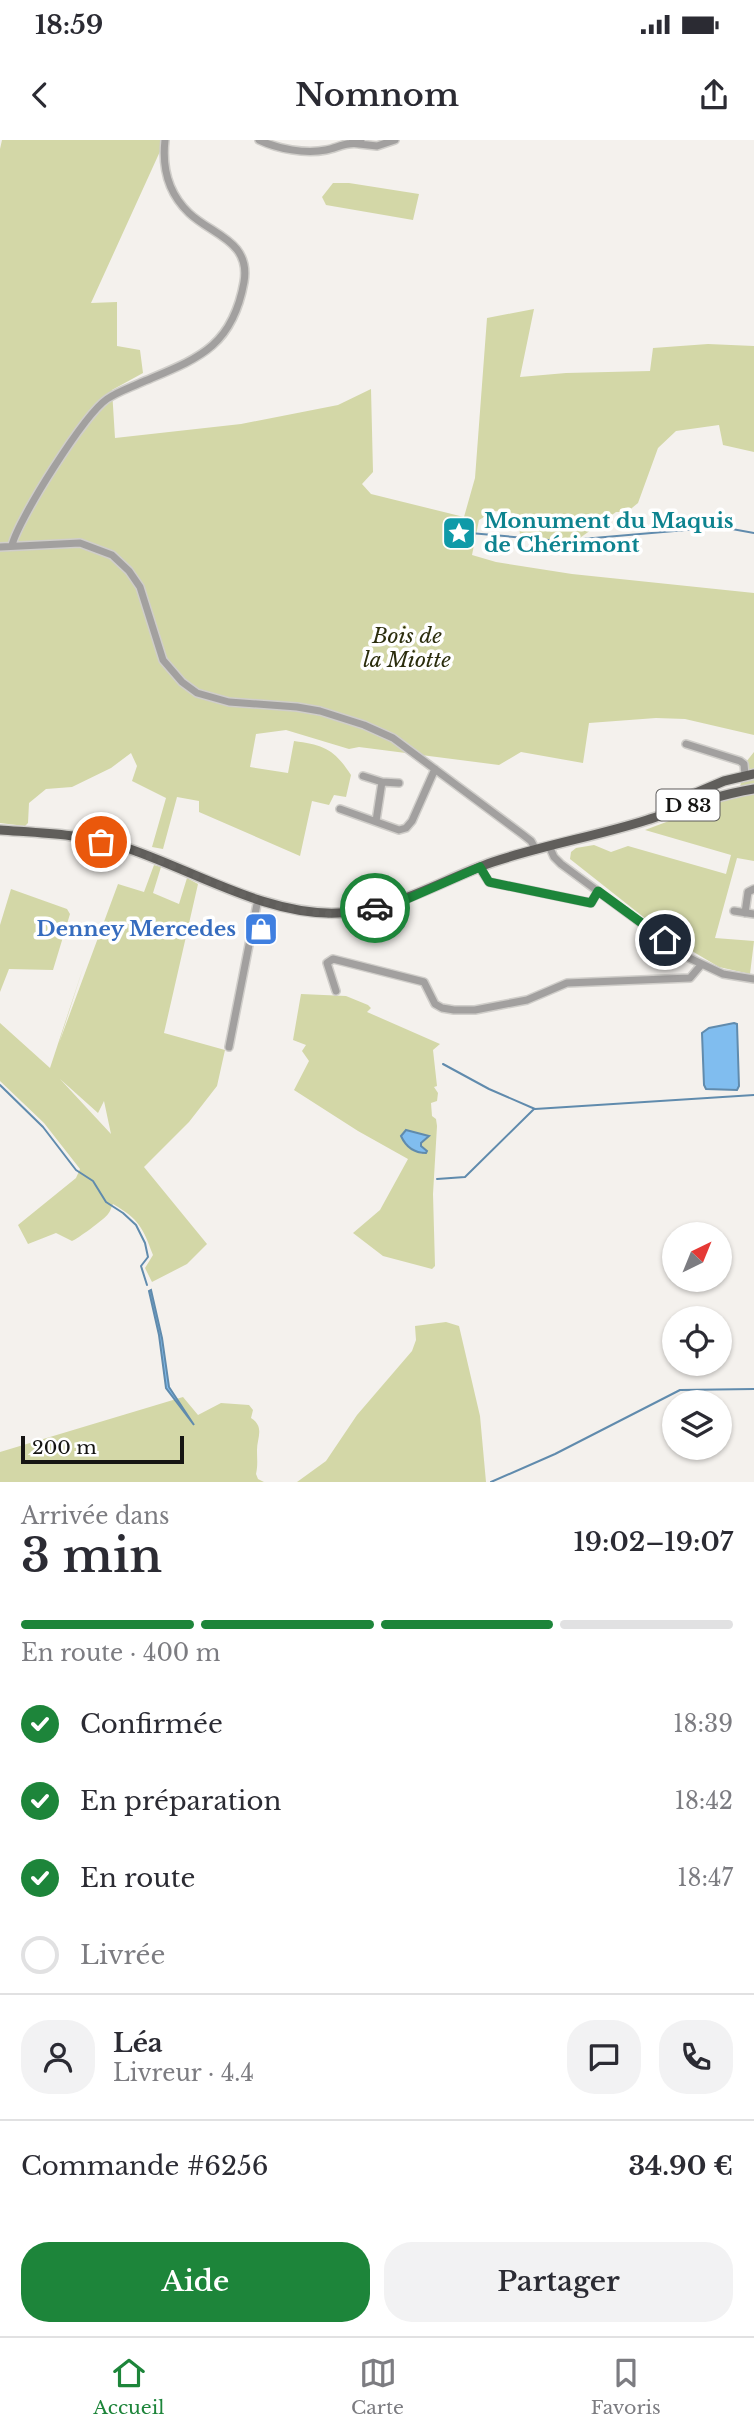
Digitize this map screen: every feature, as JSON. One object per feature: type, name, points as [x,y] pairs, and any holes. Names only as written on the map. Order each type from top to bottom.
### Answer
[{"type":"main road","name":"D 83","points":[[623,825],[724,781],[750,774]]},
{"type":"main road","name":"D 83","points":[[0,830],[118,845],[258,899],[311,912],[337,914],[365,911],[405,900],[480,867],[646,820],[722,794],[754,789]]},
{"type":"street","points":[[12,545],[24,517],[94,412],[115,395],[203,354],[220,339],[232,317],[243,284],[244,261],[231,243],[187,212],[175,195],[167,178],[163,158],[165,140]]},
{"type":"street","points":[[259,140],[299,151],[325,150],[353,142],[377,146],[396,140]]},
{"type":"street","points":[[0,547],[80,543],[112,555],[129,571],[140,587],[163,660],[182,682],[197,693],[214,700],[320,711],[364,725],[393,738],[522,834],[536,850]]},
{"type":"street","points":[[686,744],[740,761],[750,774]]},
{"type":"street","points":[[340,809],[399,830],[406,828],[412,821],[435,769]]},
{"type":"street","points":[[363,776],[382,782],[399,783]]},
{"type":"street","points":[[376,821],[382,782]]},
{"type":"street","points":[[549,846],[561,864],[701,965],[723,974],[754,979]]},
{"type":"street","points":[[480,867],[489,882],[591,903],[598,891]]},
{"type":"street","points":[[745,912],[748,892],[754,889]]},
{"type":"street","points":[[229,1047],[258,899]]},
{"type":"street","points":[[734,911],[754,914]]},
{"type":"street","points":[[336,990],[327,962],[333,959],[424,982],[435,1004],[454,1010],[475,1010],[527,1000],[555,987],[575,982],[690,978],[701,965]]},
{"type":"green space","name":"Bois de la Miotte","points":[[2,140],[162,140],[162,147],[91,303],[117,302],[117,346],[140,350],[143,373],[112,390],[115,438],[241,424],[338,405],[371,389],[373,472],[362,484],[371,494],[464,517],[475,478],[487,318],[534,309],[520,377],[650,371],[653,348],[708,344],[754,346],[754,452],[723,445],[719,425],[676,431],[658,448],[638,503],[627,512],[616,512],[577,540],[548,541],[520,536],[519,521],[514,513],[494,511],[479,520],[472,555],[496,562],[572,574],[754,593],[754,735],[685,719],[656,718],[589,723],[583,763],[521,752],[499,765],[359,747],[349,749],[286,730],[256,734],[250,767],[288,773],[294,741],[313,744],[327,750],[339,759],[351,775],[346,797],[334,795],[329,805],[312,801],[300,856],[199,812],[199,801],[177,797],[163,849],[152,847],[166,798],[132,781],[137,766],[131,753],[111,768],[72,787],[46,789],[29,803],[28,823],[25,826],[0,823]]},
{"type":"green space","points":[[333,183],[419,194],[413,220],[326,205],[322,197]]},
{"type":"green space","points":[[754,752],[754,861],[737,858],[715,938],[754,941],[750,974],[719,967],[670,938],[570,859],[571,852],[576,848],[594,845],[611,852],[628,846],[726,874],[731,855],[645,830],[738,795],[746,762]]},
{"type":"green space","points":[[154,865],[161,867],[153,893],[179,904],[187,878],[198,884],[164,1033],[225,1050],[217,1086],[189,1122],[144,1167],[207,1244],[187,1264],[152,1282],[145,1268],[153,1255],[143,1231],[129,1214],[113,1204],[106,1216],[72,1241],[56,1233],[28,1244],[18,1225],[76,1178],[80,1169],[44,1123],[0,1081],[0,1023],[50,1068],[84,965],[59,1043],[118,884],[144,892]],"holes":[[[60,1079],[98,1113],[104,1101],[111,1134]]]},
{"type":"green space","points":[[11,889],[67,909],[70,914],[53,970],[9,969],[0,992],[0,925]]},
{"type":"green space","points":[[301,994],[346,996],[368,1005],[371,1008],[367,1012],[440,1044],[433,1050],[437,1086],[434,1087],[438,1093],[437,1101],[431,1103],[432,1116],[436,1119],[437,1126],[433,1194],[435,1266],[432,1269],[383,1256],[353,1233],[380,1210],[408,1159],[294,1090],[309,1061],[302,1051],[306,1045],[293,1040]],"holes":[[[404,1131],[423,1135],[425,1138],[421,1143],[422,1154],[410,1149]]]},
{"type":"green space","points":[[446,1322],[459,1326],[480,1416],[486,1482],[297,1482],[326,1461],[357,1415],[412,1351],[416,1340],[415,1326]]},
{"type":"green space","points":[[183,1397],[198,1415],[221,1403],[249,1405],[253,1410],[251,1418],[259,1429],[256,1474],[258,1479],[264,1482],[0,1482],[0,1452]]},
{"type":"water","points":[[737,1024],[739,1086],[737,1090],[706,1089],[702,1033],[709,1028]]},
{"type":"water","points":[[406,1130],[429,1136],[421,1143],[426,1153],[414,1151],[405,1143],[401,1136]]},
{"type":"water","points":[[151,1290],[169,1387],[194,1425],[166,1388],[159,1335],[149,1291]]},
{"type":"waterway","points":[[470,533],[559,541],[721,527],[754,533]]},
{"type":"waterway","points":[[443,1064],[489,1089],[535,1109],[754,1095]]},
{"type":"waterway","points":[[0,1085],[43,1127],[76,1170],[93,1181],[106,1202],[136,1225],[145,1243],[148,1257],[141,1266],[147,1285]]},
{"type":"waterway","points":[[437,1179],[465,1177],[534,1109]]},
{"type":"waterway","points":[[491,1482],[555,1454],[680,1390],[754,1389]]},
{"type":"way so far","points":[[101,842],[147,855],[258,899],[286,907],[337,914],[375,908]]},
{"type":"place","name":"Monument du Maquis de Chérimont","points":[[459,533]]},
{"type":"place","name":"Denney Mercedes","points":[[261,929]]},
{"type":"route","points":[[375,908],[405,900],[480,867],[489,882],[591,903],[598,891],[665,940]]}]
